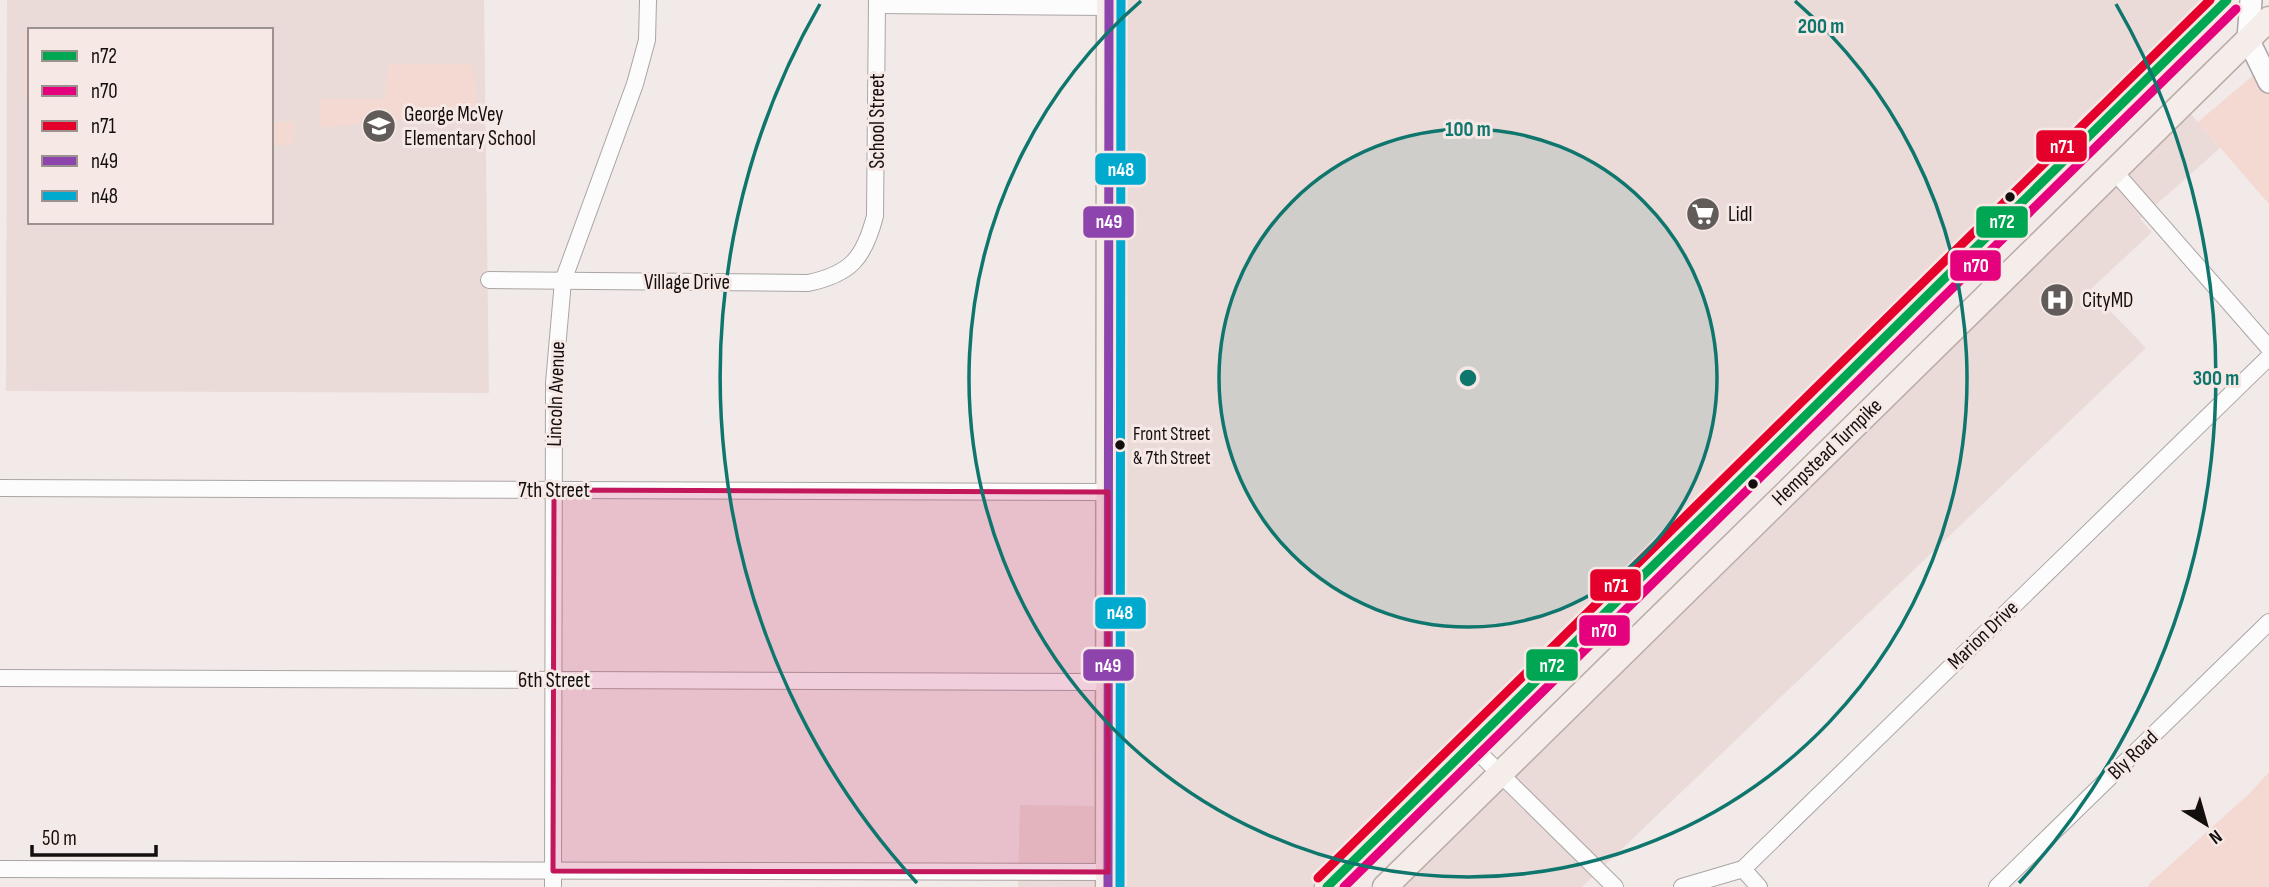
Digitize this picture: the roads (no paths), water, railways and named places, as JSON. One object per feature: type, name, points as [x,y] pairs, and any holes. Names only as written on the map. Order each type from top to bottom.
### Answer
[{"type":"main road","name":"Hempstead Turnpike","points":[[1327,887],[2227,0]]},
{"type":"main road","points":[[1108,3],[1108,880]]},
{"type":"main road","name":"Hempstead Turnpike","points":[[1385,887],[2269,19]]},
{"type":"street","name":"Lincoln Avenue","points":[[553,879],[554,383],[563,281],[635,84],[647,40],[648,0]]},
{"type":"street","points":[[2251,0],[2248,40],[2269,82]]},
{"type":"street","points":[[877,2],[1108,3]]},
{"type":"street","name":"School Street","points":[[869,241],[875,216],[877,181],[877,2]]},
{"type":"street","points":[[2114,170],[2269,348]]},
{"type":"street","name":"Village Drive","points":[[489,281],[808,282],[830,278],[852,265],[869,241]]},
{"type":"street","name":"Marion Drive","points":[[1682,887],[1743,869],[2269,357]]},
{"type":"street","name":"7th Street","points":[[0,488],[1108,492]]},
{"type":"street","name":"Bly Road","points":[[2005,884],[2269,622]]},
{"type":"street","name":"6th Street","points":[[0,678],[1108,682]]},
{"type":"street","points":[[1470,744],[1615,887]]},
{"type":"street","points":[[0,869],[553,879],[1108,880]]},
{"type":"street","points":[[1743,869],[1759,887]]},
{"type":"place","name":"George McVey Elementary School","points":[[379,126]]},
{"type":"place","name":"Lidl","points":[[1703,214]]},
{"type":"place","name":"CityMD","points":[[2057,300]]},
{"type":"place","name":"Front Street & 7th Street","points":[[1120,445]]}]
